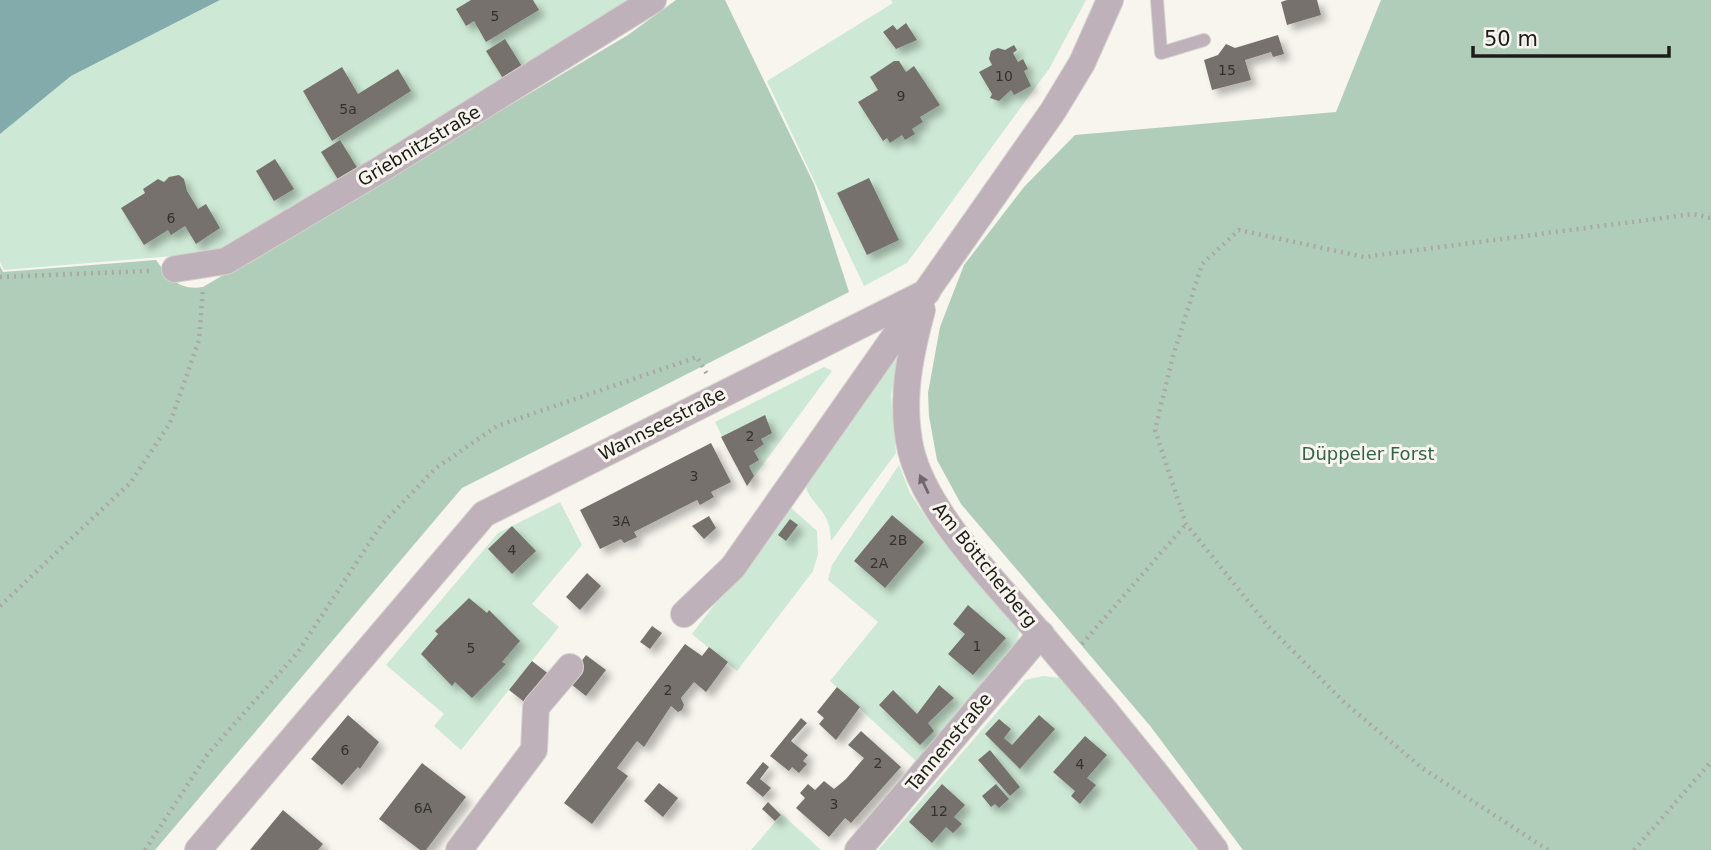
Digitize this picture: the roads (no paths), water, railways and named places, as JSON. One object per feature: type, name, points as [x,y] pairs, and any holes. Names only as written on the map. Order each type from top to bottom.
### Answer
[{"type":"street","name":"Griebnitzstraße","points":[[175,269],[226,261],[653,0]]},
{"type":"street","points":[[684,614],[733,567],[927,292],[979,211],[1053,111],[1092,43],[1110,0]]},
{"type":"street","name":"Wannseestraße","points":[[198,850],[484,514],[927,292]]},
{"type":"street","name":"Am Böttcherberg","points":[[927,292],[910,352],[905,391],[906,420],[916,466],[942,515],[1146,757],[1215,850]]},
{"type":"street","name":"Tannenstraße","points":[[858,850],[1041,634]]},
{"type":"street","points":[[459,850],[534,750],[537,707],[570,667]]},
{"type":"lane","points":[[1157,0],[1161,53],[1204,40]]},
{"type":"water","points":[[0,0],[220,0],[71,76],[0,134]]},
{"type":"park label","name":"Düppeler Forst","points":[[1368,454]]}]
